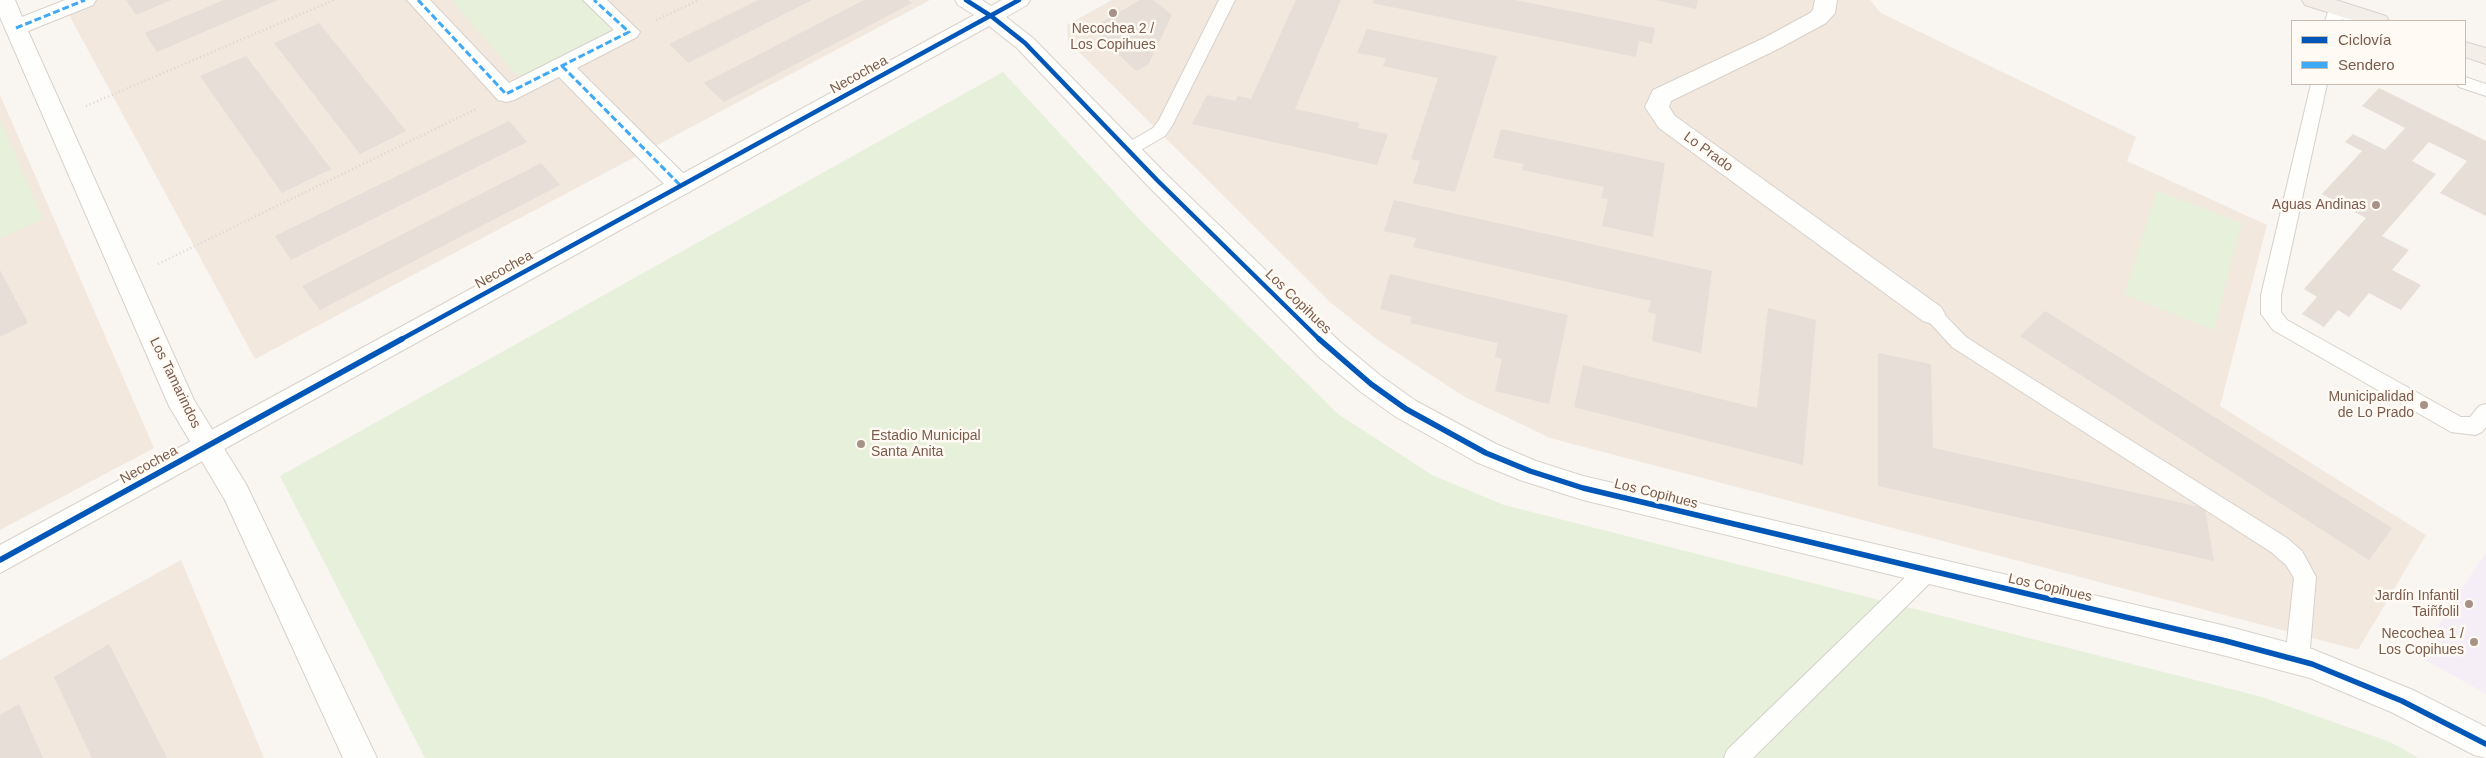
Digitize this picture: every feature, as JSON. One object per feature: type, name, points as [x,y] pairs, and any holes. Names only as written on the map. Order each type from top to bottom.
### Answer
[{"type":"main road","points":[[2313,0],[2335,14],[2372,20]]},
{"type":"main road","points":[[2466,49],[2486,56]]},
{"type":"street","name":"Los Tamarindos","points":[[4,0],[55,120],[183,406],[236,493],[360,758]]},
{"type":"street","points":[[16,28],[85,0]]},
{"type":"street","points":[[418,0],[506,94],[629,32],[594,0]]},
{"type":"street","name":"Los Copihues","points":[[966,0],[1025,43],[1128,150],[1330,349],[1371,384],[1446,434],[1521,468],[1583,488],[2297,660],[2402,701],[2486,744]]},
{"type":"street","name":"Necochea","points":[[0,560],[1019,0]]},
{"type":"street","name":"Lo Prado","points":[[1826,0],[1824,13],[1818,18],[1772,43],[1661,96],[1657,107],[1667,122],[1932,314]]},
{"type":"street","points":[[562,66],[681,186]]},
{"type":"lane","points":[[1128,150],[1159,132],[1166,122],[1226,0]]},
{"type":"lane","points":[[2335,14],[2353,20]]},
{"type":"lane","points":[[2466,83],[2486,90]]},
{"type":"lane","points":[[2319,85],[2271,295],[2271,314],[2280,325],[2458,426],[2475,426],[2486,412]]},
{"type":"lane","points":[[1932,314],[1958,342],[2279,544],[2294,558],[2304,577],[2297,660]]},
{"type":"lane","points":[[1736,758],[1927,571]]},
{"type":"path","points":[[55,120],[334,0]]},
{"type":"path","points":[[629,32],[699,0]]},
{"type":"path","points":[[126,280],[506,94]]},
{"type":"shaded area","points":[[61,0],[930,0],[255,359]]},
{"type":"shaded area","points":[[1112,0],[1870,0],[1881,13],[2136,137],[2127,161],[2267,225],[2220,406],[2426,535],[2358,650],[1550,438],[1465,397],[1379,341],[1330,302],[1068,41],[1067,25]]},
{"type":"shaded area","points":[[0,95],[154,448],[0,530]]},
{"type":"shaded area","name":"Jardín Infantil Taiñfolil","points":[[2486,552],[2486,694],[2418,656]]},
{"type":"shaded area","points":[[181,560],[264,758],[0,758],[0,660]]},
{"type":"green space","points":[[451,0],[601,0],[625,24],[532,77],[516,74]]},
{"type":"green space","name":"Estadio Municipal Santa Anita","points":[[1003,72],[1141,221],[1338,414],[1432,475],[1504,505],[2262,697],[2390,742],[2419,758],[425,758],[280,476]]},
{"type":"green space","points":[[0,120],[43,219],[0,238]]},
{"type":"green space","points":[[2157,191],[2242,223],[2214,330],[2124,294]]},
{"type":"building","points":[[126,0],[171,0],[136,15]]},
{"type":"building","points":[[224,0],[278,0],[157,52],[145,33]]},
{"type":"building","points":[[758,0],[812,0],[688,63],[669,44]]},
{"type":"building","points":[[864,0],[908,0],[912,3],[724,102],[704,83]]},
{"type":"building","points":[[1140,0],[1153,0],[1172,15],[1148,65],[1136,71],[1092,28]]},
{"type":"building","points":[[1296,0],[1341,0],[1295,109],[1359,123],[1358,128],[1388,134],[1377,165],[1192,124],[1207,95],[1235,101],[1238,96],[1251,99]]},
{"type":"building","points":[[1373,0],[1515,0],[1655,28],[1652,44],[1639,41],[1636,57],[1372,3]]},
{"type":"building","points":[[1656,0],[1698,0],[1696,9]]},
{"type":"building","points":[[319,23],[406,131],[360,154],[274,43]]},
{"type":"building","points":[[1367,29],[1497,56],[1455,192],[1413,183],[1420,161],[1411,159],[1438,78],[1383,66],[1386,58],[1357,53]]},
{"type":"building","points":[[246,56],[331,169],[282,193],[200,76]]},
{"type":"building","name":"Aguas Andinas","points":[[2379,88],[2486,141],[2486,216],[2440,193],[2467,161],[2429,142],[2412,161],[2436,174],[2382,236],[2409,250],[2392,270],[2421,285],[2401,310],[2369,293],[2349,317],[2338,310],[2324,327],[2302,314],[2317,297],[2304,289],[2366,218],[2322,194],[2362,151],[2345,142],[2353,134],[2385,150],[2405,128],[2362,106]]},
{"type":"building","points":[[509,121],[527,142],[291,260],[275,236]]},
{"type":"building","points":[[1501,129],[1665,163],[1653,237],[1602,226],[1608,199],[1601,198],[1604,187],[1522,170],[1524,164],[1493,158]]},
{"type":"building","points":[[541,163],[560,185],[320,310],[302,286]]},
{"type":"building","points":[[1394,200],[1712,271],[1701,353],[1652,341],[1656,314],[1648,312],[1651,301],[1413,247],[1416,238],[1384,231]]},
{"type":"building","points":[[0,270],[28,323],[0,337]]},
{"type":"building","points":[[1390,274],[1568,315],[1549,404],[1495,391],[1502,359],[1495,357],[1498,343],[1410,323],[1412,317],[1380,309]]},
{"type":"building","points":[[1768,308],[1816,320],[1803,465],[1574,407],[1583,365],[1757,408]]},
{"type":"building","points":[[2045,311],[2392,528],[2369,560],[2020,336]]},
{"type":"building","points":[[1878,353],[1931,364],[1933,448],[2205,508],[2214,561],[1878,486]]},
{"type":"building","points":[[109,644],[167,758],[92,758],[54,677]]},
{"type":"building","points":[[19,704],[43,758],[0,758],[0,715]]},
{"type":"marked path","points":[[16,28],[85,0]]},
{"type":"marked path","points":[[418,0],[506,94],[629,32],[594,0]]},
{"type":"marked path","points":[[562,66],[681,186]]},
{"type":"cycle path","points":[[966,0],[991,16],[1025,43],[1157,180],[1329,349],[1371,384],[1406,409],[1486,453],[1530,471],[1583,488],[2226,641],[2312,664],[2402,701],[2486,744]]},
{"type":"cycle path","points":[[0,560],[1019,0]]},
{"type":"place","name":"Necochea 2 / Los Copihues","points":[[1113,13]]},
{"type":"place","name":"Aguas Andinas","points":[[2376,205]]},
{"type":"place","name":"Municipalidad de Lo Prado","points":[[2424,405]]},
{"type":"place","name":"Estadio Municipal Santa Anita","points":[[861,444]]},
{"type":"place","name":"Jardín Infantil Taiñfolil","points":[[2469,604]]},
{"type":"place","name":"Necochea 1 / Los Copihues","points":[[2474,642]]}]
